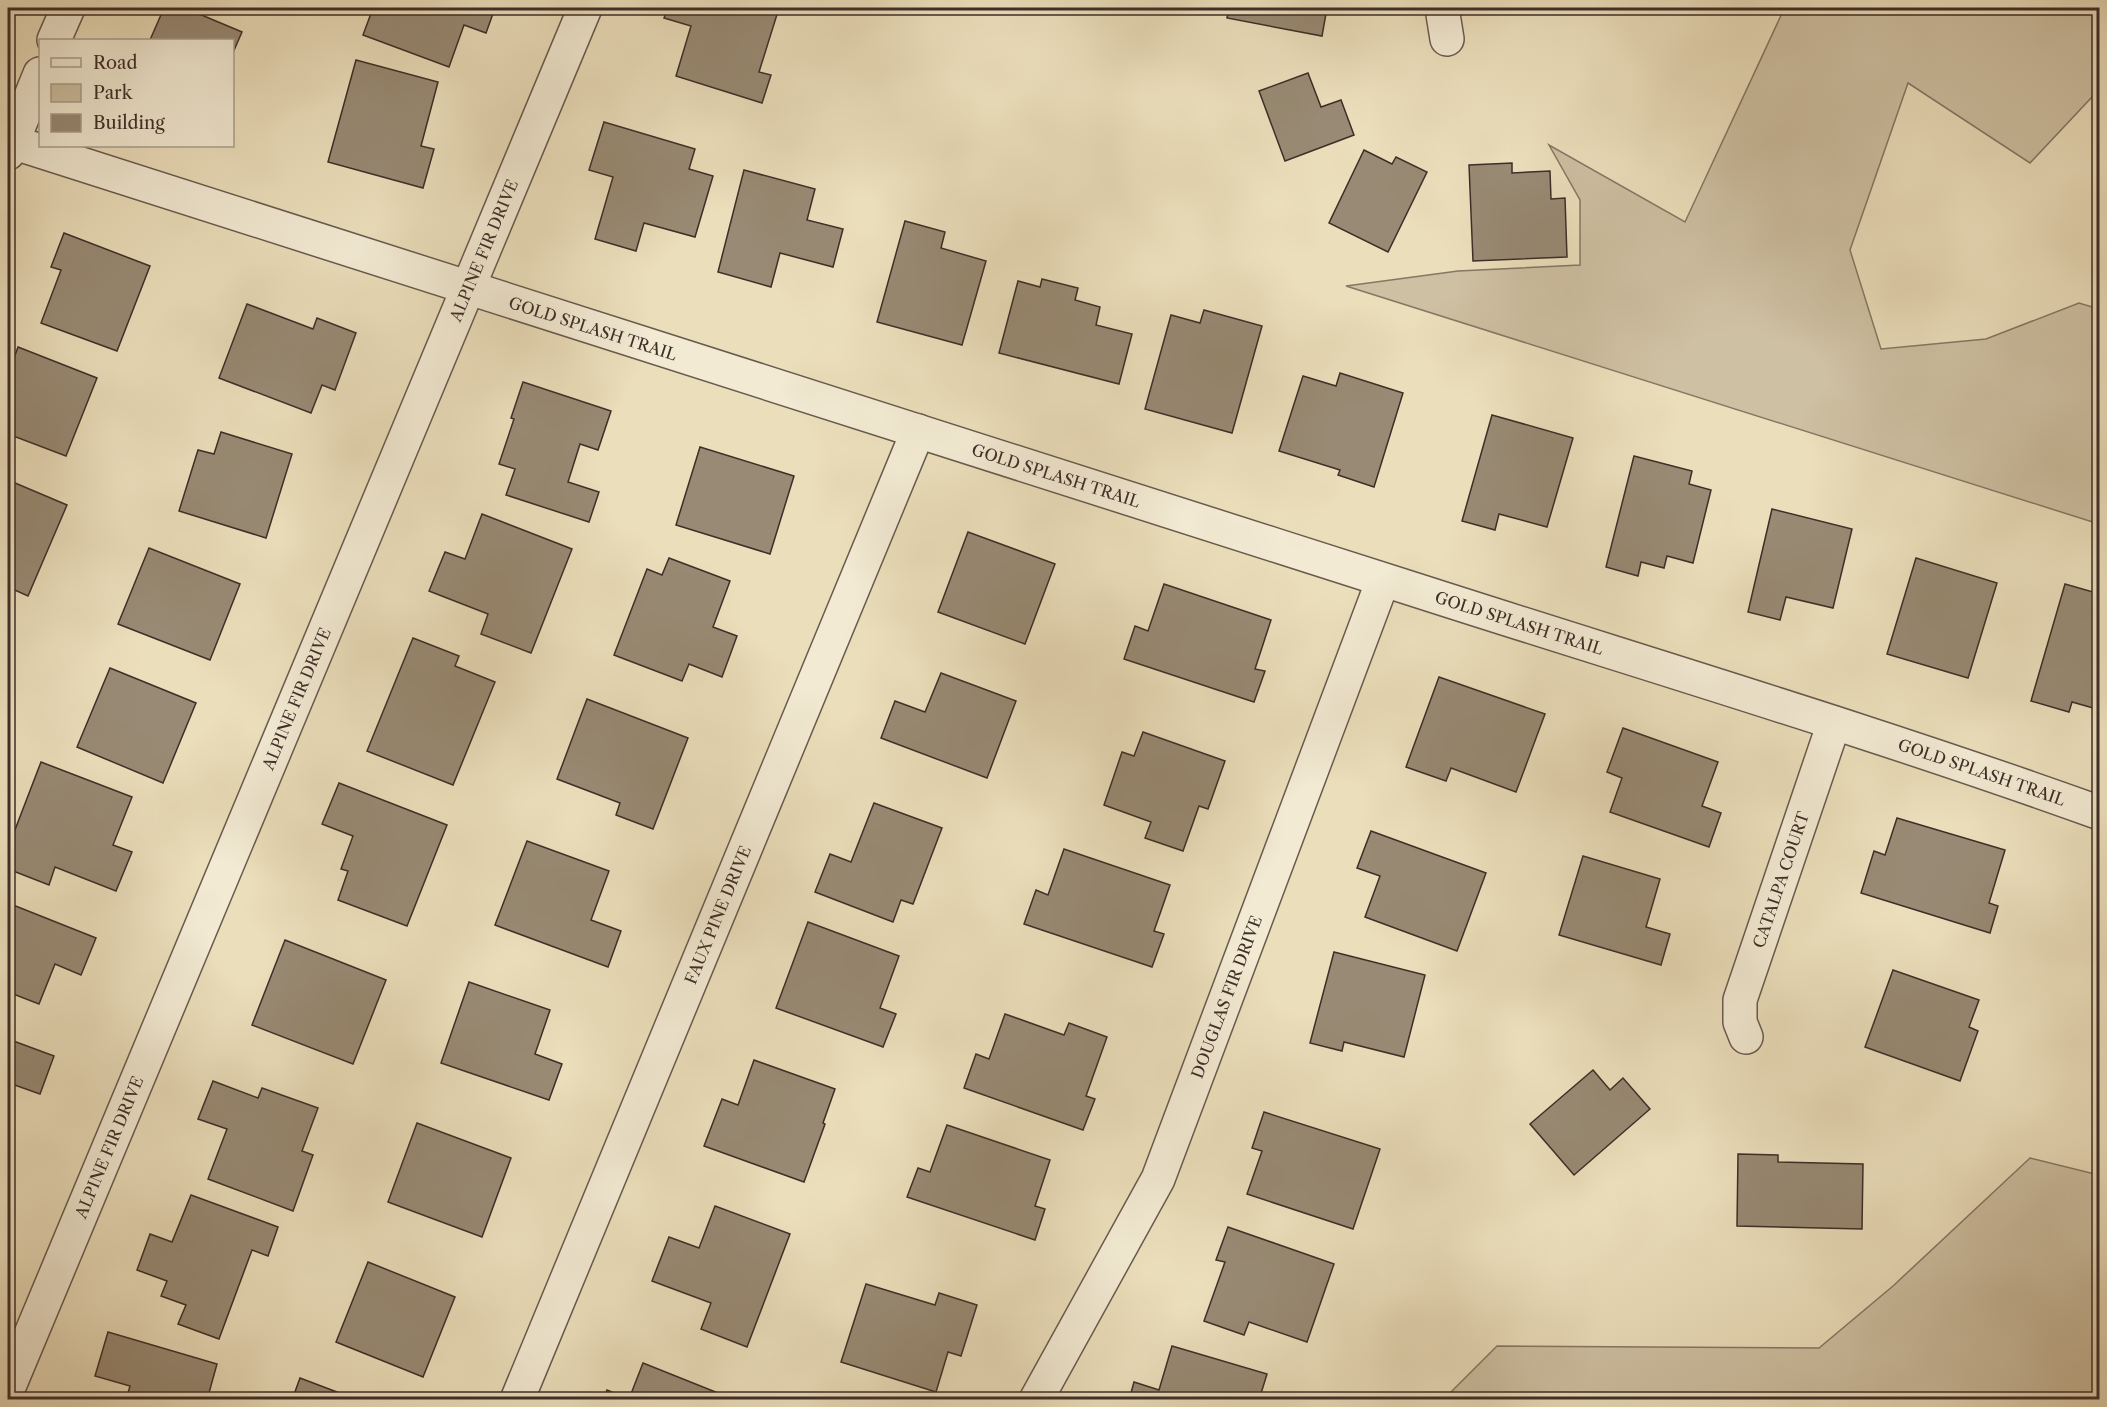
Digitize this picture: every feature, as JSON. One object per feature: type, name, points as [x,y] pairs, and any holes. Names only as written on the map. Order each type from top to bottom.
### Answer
[{"type":"street","points":[[54,39],[68,8]]},
{"type":"street","name":"ALPINE FIR DRIVE","points":[[8,1389],[585,8]]},
{"type":"street","points":[[10,147],[39,76]]},
{"type":"street","name":"GOLD SPLASH TRAIL","points":[[10,147],[918,431],[1834,723],[2100,813]]},
{"type":"street","name":"FAUX PINE DRIVE","points":[[517,1400],[918,431]]},
{"type":"street","name":"DOUGLAS FIR DRIVE","points":[[1036,1400],[1158,1179],[1383,580]]},
{"type":"street","name":"CATALPA COURT","points":[[1746,1036],[1740,1022],[1740,1000],[1834,723]]},
{"type":"green space","points":[[2099,8],[2099,112],[2093,96],[2030,163],[1908,83],[1850,250],[1881,349],[1986,339],[2079,303],[2099,309],[2099,524],[1346,286],[1458,271],[1580,265],[1580,200],[1549,145],[1685,222],[1784,9]]},
{"type":"green space","points":[[2030,1158],[2099,1175],[2099,1399],[1444,1399],[1497,1346],[1819,1348],[1893,1286]]},
{"type":"building","points":[[164,8],[185,8],[242,32],[234,50],[234,39],[150,39]]},
{"type":"building","points":[[373,8],[495,8],[486,33],[464,25],[449,67],[363,35]]},
{"type":"building","points":[[668,8],[779,8],[759,72],[771,75],[762,103],[676,76],[691,26],[664,18]]},
{"type":"building","points":[[1229,8],[1327,8],[1322,36],[1227,18]]},
{"type":"building","points":[[356,60],[438,82],[421,146],[434,149],[423,188],[328,162]]},
{"type":"building","points":[[1308,73],[1321,107],[1341,100],[1354,135],[1285,161],[1259,91]]},
{"type":"building","points":[[604,122],[695,149],[689,169],[713,176],[695,237],[644,223],[636,251],[595,239],[613,177],[589,170]]},
{"type":"building","points":[[1364,150],[1392,164],[1396,157],[1427,172],[1388,252],[1329,223]]},
{"type":"building","points":[[1512,163],[1512,173],[1550,171],[1551,199],[1565,198],[1567,257],[1473,261],[1469,165]]},
{"type":"building","points":[[744,170],[815,189],[807,220],[843,229],[833,267],[780,253],[771,287],[718,272]]},
{"type":"building","points":[[905,221],[945,232],[941,248],[986,261],[962,345],[877,322]]},
{"type":"building","points":[[64,233],[150,266],[117,351],[41,323],[61,270],[51,267]]},
{"type":"building","points":[[1042,279],[1078,288],[1075,300],[1100,307],[1096,325],[1132,334],[1119,384],[999,353],[1018,281],[1040,287]]},
{"type":"building","points":[[247,304],[313,329],[317,318],[356,333],[335,390],[322,385],[311,413],[219,378]]},
{"type":"building","points":[[1204,310],[1262,326],[1232,433],[1145,409],[1171,315],[1200,323]]},
{"type":"building","points":[[18,347],[97,378],[66,456],[8,434],[8,375]]},
{"type":"building","points":[[1340,373],[1403,393],[1374,487],[1338,475],[1340,470],[1279,451],[1303,376],[1336,386]]},
{"type":"building","points":[[523,382],[611,411],[598,450],[580,444],[568,482],[599,492],[589,522],[506,495],[515,469],[499,464]]},
{"type":"building","points":[[1492,415],[1573,438],[1547,527],[1499,514],[1495,530],[1462,521]]},
{"type":"building","points":[[221,432],[292,454],[266,538],[179,511],[198,450],[214,454]]},
{"type":"building","points":[[700,447],[794,476],[770,554],[676,525]]},
{"type":"building","points":[[1634,456],[1692,471],[1689,484],[1711,490],[1693,563],[1667,556],[1664,568],[1641,562],[1638,576],[1606,567]]},
{"type":"building","points":[[8,480],[67,505],[28,596],[8,587]]},
{"type":"building","points":[[1772,509],[1852,529],[1833,608],[1786,597],[1780,620],[1748,612]]},
{"type":"building","points":[[482,514],[572,549],[531,653],[481,634],[488,614],[429,591],[445,552],[465,559]]},
{"type":"building","points":[[968,532],[1055,564],[1025,644],[938,612]]},
{"type":"building","points":[[149,548],[240,584],[210,660],[118,624]]},
{"type":"building","points":[[669,558],[730,581],[713,627],[737,636],[722,677],[689,664],[682,681],[614,655],[647,569],[662,575]]},
{"type":"building","points":[[1916,558],[1997,583],[1968,678],[1887,654]]},
{"type":"building","points":[[1164,584],[1271,620],[1255,669],[1265,671],[1254,702],[1124,659],[1135,626],[1148,631]]},
{"type":"building","points":[[2065,584],[2100,594],[2100,710],[2072,702],[2069,712],[2031,701]]},
{"type":"building","points":[[8,621],[13,623],[8,637]]},
{"type":"building","points":[[413,638],[459,656],[455,666],[495,682],[453,785],[367,751]]},
{"type":"building","points":[[110,668],[196,703],[163,783],[77,747]]},
{"type":"building","points":[[941,673],[1016,701],[987,778],[881,738],[895,701],[925,712]]},
{"type":"building","points":[[1439,677],[1545,714],[1516,792],[1451,768],[1446,781],[1406,767]]},
{"type":"building","points":[[587,699],[688,738],[653,829],[616,815],[620,803],[557,779]]},
{"type":"building","points":[[1623,728],[1718,762],[1702,806],[1721,813],[1709,847],[1610,812],[1622,778],[1607,772]]},
{"type":"building","points":[[1143,732],[1225,761],[1208,809],[1199,806],[1183,851],[1145,838],[1151,822],[1104,805],[1122,752],[1134,756]]},
{"type":"building","points":[[41,762],[132,797],[113,845],[132,852],[116,891],[55,867],[49,885],[8,869],[8,848]]},
{"type":"building","points":[[339,783],[447,825],[407,926],[338,900],[348,871],[341,869],[353,836],[322,824]]},
{"type":"building","points":[[874,803],[942,828],[913,904],[901,900],[893,922],[815,892],[830,854],[851,862]]},
{"type":"building","points":[[1897,818],[2005,850],[1989,903],[1998,906],[1990,933],[1861,893],[1874,851],[1885,855]]},
{"type":"building","points":[[1371,831],[1486,873],[1457,951],[1365,917],[1380,876],[1357,868]]},
{"type":"building","points":[[527,841],[609,871],[591,920],[621,931],[608,967],[495,925]]},
{"type":"building","points":[[1064,849],[1170,885],[1154,931],[1164,934],[1152,967],[1024,924],[1036,890],[1048,895]]},
{"type":"building","points":[[1583,856],[1660,879],[1646,927],[1670,934],[1661,965],[1559,935]]},
{"type":"building","points":[[8,903],[96,938],[81,975],[55,964],[39,1004],[8,992]]},
{"type":"building","points":[[808,922],[899,956],[880,1008],[896,1014],[883,1047],[776,1008]]},
{"type":"building","points":[[285,940],[386,980],[353,1064],[252,1025]]},
{"type":"building","points":[[1334,952],[1425,975],[1404,1057],[1344,1042],[1342,1051],[1310,1043]]},
{"type":"building","points":[[1893,970],[1979,1000],[1969,1027],[1978,1031],[1960,1081],[1865,1047]]},
{"type":"building","points":[[469,982],[550,1010],[535,1054],[562,1064],[549,1100],[441,1063]]},
{"type":"building","points":[[1005,1014],[1064,1035],[1069,1023],[1107,1037],[1086,1096],[1095,1099],[1083,1130],[964,1088],[976,1054],[989,1059]]},
{"type":"building","points":[[8,1039],[54,1056],[40,1094],[9,1083],[8,1087]]},
{"type":"building","points":[[754,1060],[835,1089],[804,1182],[704,1146],[722,1099],[738,1105]]},
{"type":"building","points":[[1593,1070],[1610,1090],[1623,1078],[1650,1109],[1574,1175],[1530,1124]]},
{"type":"building","points":[[213,1081],[258,1098],[262,1088],[318,1108],[302,1151],[313,1155],[293,1211],[208,1179],[227,1129],[198,1119]]},
{"type":"building","points":[[1264,1112],[1380,1149],[1353,1229],[1247,1194],[1262,1151],[1252,1148]]},
{"type":"building","points":[[417,1123],[511,1158],[482,1237],[388,1202]]},
{"type":"building","points":[[947,1125],[1050,1160],[1035,1206],[1045,1209],[1035,1240],[907,1197],[918,1168],[930,1172]]},
{"type":"building","points":[[1738,1154],[1778,1155],[1778,1162],[1863,1164],[1862,1229],[1737,1226]]},
{"type":"building","points":[[191,1195],[278,1227],[268,1256],[252,1250],[219,1339],[178,1324],[186,1305],[161,1296],[167,1281],[137,1270],[150,1234],[172,1242]]},
{"type":"building","points":[[715,1206],[790,1234],[747,1347],[701,1329],[711,1303],[652,1281],[669,1237],[699,1248]]},
{"type":"building","points":[[1228,1227],[1334,1264],[1307,1342],[1249,1322],[1244,1335],[1204,1321],[1225,1262],[1216,1260]]},
{"type":"building","points":[[368,1262],[455,1297],[423,1377],[336,1342]]},
{"type":"building","points":[[866,1284],[935,1305],[939,1293],[977,1305],[961,1356],[948,1352],[936,1392],[841,1362]]},
{"type":"building","points":[[108,1332],[217,1364],[207,1400],[126,1400],[130,1386],[95,1376]]},
{"type":"building","points":[[1172,1346],[1267,1374],[1259,1400],[1129,1400],[1134,1382],[1159,1390]]},
{"type":"building","points":[[643,1363],[733,1399],[603,1400],[607,1390],[629,1399]]},
{"type":"building","points":[[300,1378],[358,1400],[292,1400]]}]
